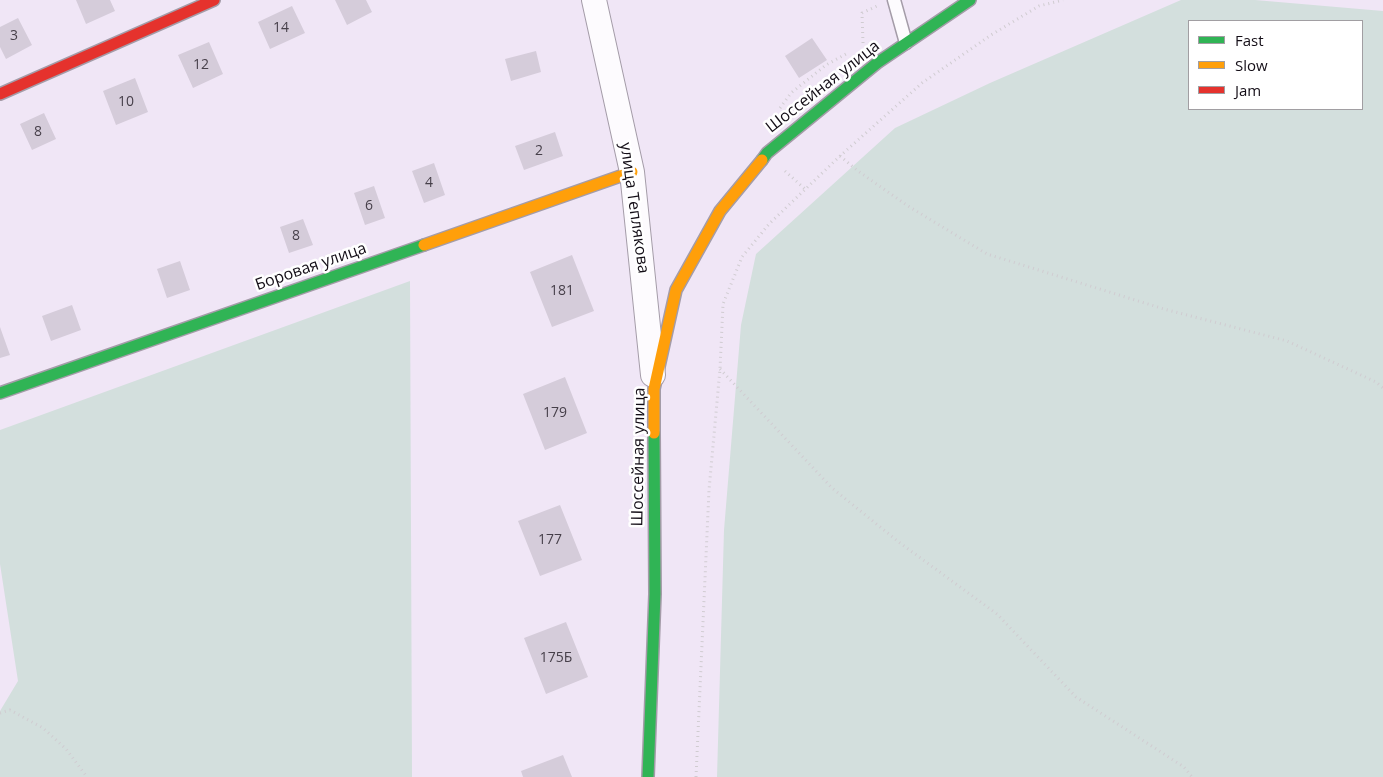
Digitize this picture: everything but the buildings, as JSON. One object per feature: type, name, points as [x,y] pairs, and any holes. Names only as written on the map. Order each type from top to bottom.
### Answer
[{"type":"main road","points":[[0,94],[214,0]]},
{"type":"main road","name":"Шоссейная улица","points":[[648,777],[655,594],[654,389],[676,290],[720,212],[766,153],[876,63],[970,0]]},
{"type":"main road","name":"Боровая улица","points":[[0,393],[632,172]]},
{"type":"street","name":"улица Теплякова","points":[[594,0],[632,172],[654,389]]},
{"type":"lane","points":[[894,0],[906,43]]},
{"type":"path","points":[[696,777],[709,490],[720,369],[723,304],[742,257],[769,224],[840,156],[930,77],[991,35],[1039,6],[1063,0]]},
{"type":"path","points":[[840,156],[908,206],[986,254],[1164,309],[1287,341],[1376,382],[1383,388]]},
{"type":"path","points":[[720,369],[832,488],[900,543],[997,614],[1076,697],[1184,767],[1192,777]]},
{"type":"path","points":[[0,712],[10,710],[43,728],[66,749],[87,777]]},
{"type":"shaded area","points":[[1181,0],[1255,0],[1383,11],[1383,777],[717,777],[724,530],[741,325],[756,254],[895,128],[990,83]]},
{"type":"shaded area","points":[[410,281],[412,777],[0,777],[0,711],[18,681],[0,564],[0,430]]},
{"type":"traffic: fast","points":[[762,160],[767,153],[877,63],[970,0]]},
{"type":"traffic: fast","points":[[0,393],[424,245]]},
{"type":"traffic: fast","points":[[648,777],[655,594],[654,433]]},
{"type":"traffic: slow","points":[[654,433],[654,389],[676,290],[720,211],[762,160]]},
{"type":"traffic: slow","points":[[424,245],[632,172]]},
{"type":"traffic: jam","points":[[0,94],[214,0]]}]
